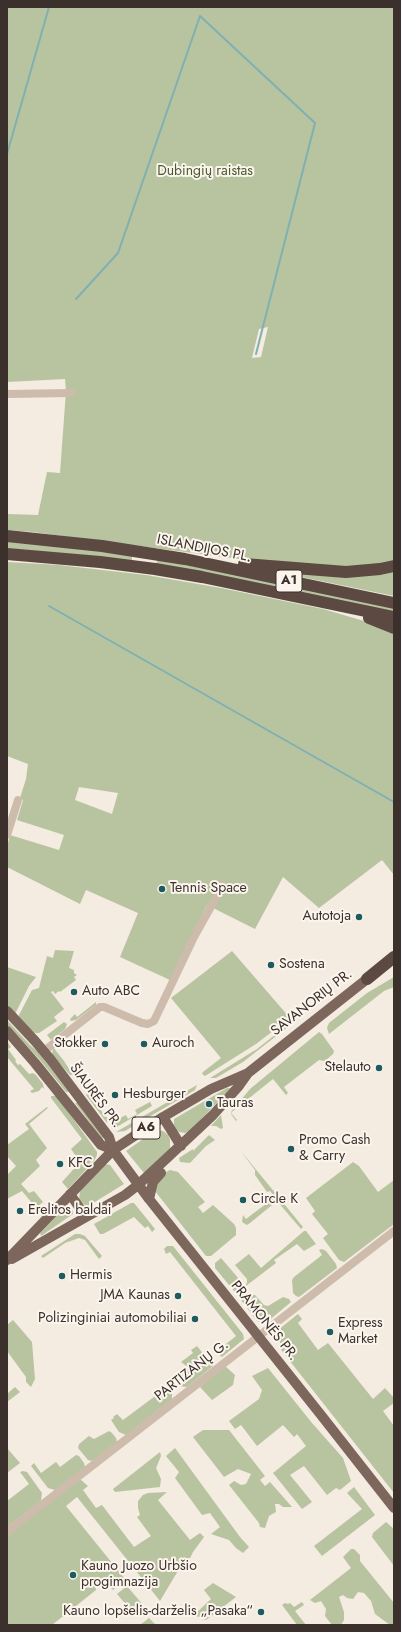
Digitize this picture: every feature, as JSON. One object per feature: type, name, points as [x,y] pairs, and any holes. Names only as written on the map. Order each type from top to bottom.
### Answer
[{"type":"highway","name":"ISLANDIJOS PL.","points":[[7,536],[102,546],[185,559],[394,603]]},
{"type":"highway","name":"ISLANDIJOS PL.","points":[[7,554],[93,561],[155,569],[394,617]]},
{"type":"highway","points":[[185,559],[346,572],[380,569],[394,566]]},
{"type":"highway","points":[[323,602],[394,628]]},
{"type":"highway","name":"SAVANORIŲ PR.","points":[[367,979],[394,957]]},
{"type":"highway","points":[[367,979],[394,968]]},
{"type":"main road","name":"SAVANORIŲ PR.","points":[[7,1261],[125,1195],[138,1185],[182,1146],[224,1104],[248,1073],[367,979]]},
{"type":"main road","name":"ŠIAURĖS PR.","points":[[7,1011],[44,1051],[109,1137],[113,1150]]},
{"type":"main road","name":"ŠIAURĖS PR.","points":[[7,1031],[35,1062],[62,1098],[101,1145],[113,1150]]},
{"type":"main road","name":"SAVANORIŲ PR.","points":[[7,1261],[113,1150],[163,1117],[211,1089],[248,1073]]},
{"type":"main road","points":[[62,1098],[73,1099],[78,1096]]},
{"type":"main road","points":[[163,1117],[182,1146]]},
{"type":"main road","points":[[148,1199],[153,1182],[182,1152],[190,1138]]},
{"type":"main road","name":"PRAMONĖS PR.","points":[[113,1150],[148,1199],[259,1336],[394,1508]]},
{"type":"main road","points":[[70,1194],[86,1217]]},
{"type":"street","points":[[7,394],[71,392]]},
{"type":"street","points":[[7,835],[18,800]]},
{"type":"street","points":[[44,1051],[100,1007],[104,1007],[142,1023],[148,1024],[154,1021],[194,937],[223,885]]},
{"type":"street","name":"PARTIZANŲ G.","points":[[7,1532],[394,1231]]},
{"type":"green space","name":"Dubingių raistas","points":[[7,7],[394,7],[394,562],[372,567],[308,568],[7,530],[7,514],[38,515],[47,472],[60,473],[66,391],[65,379],[7,382]],"holes":[[[268,327],[261,357],[252,358],[259,329]]]},
{"type":"green space","points":[[7,541],[132,554],[132,559],[131,562],[7,550]]},
{"type":"green space","points":[[158,559],[394,607],[394,613],[156,564]]},
{"type":"green space","points":[[7,562],[59,565],[146,575],[221,588],[323,609],[381,626],[394,633],[394,875],[382,860],[319,908],[283,877],[255,929],[207,905],[170,980],[120,957],[138,913],[86,890],[80,904],[7,867],[7,847],[10,835],[59,850],[64,835],[17,820],[23,800],[20,798],[26,779],[28,764],[7,756]],"holes":[[[79,787],[118,793],[112,814],[75,800]]]},
{"type":"green space","points":[[394,568],[394,596],[282,573]]},
{"type":"green space","points":[[55,950],[74,951],[69,968],[74,970],[74,973],[77,975],[74,977],[76,980],[60,992],[59,991],[55,994],[53,991],[51,992],[64,1009],[54,1017],[57,1021],[39,1033],[36,1033],[33,1032],[18,1017],[32,990],[39,988],[47,956],[53,958]]},
{"type":"green space","points":[[232,951],[290,1018],[256,1044],[205,1076],[202,1074],[203,1072],[221,1058],[171,998]]},
{"type":"green space","points":[[7,967],[36,977],[29,986],[15,1014],[7,1007]]},
{"type":"green space","points":[[394,977],[394,987],[384,991],[329,1034],[327,1028],[329,1023],[367,993]]},
{"type":"green space","points":[[96,1002],[96,1005],[76,1020],[71,1021],[70,1019],[75,1014],[77,1017]]},
{"type":"green space","points":[[7,1020],[30,1045],[44,1057],[69,1092],[66,1092],[40,1060],[7,1025]]},
{"type":"green space","points":[[64,1022],[67,1024],[65,1029],[51,1040],[47,1035]]},
{"type":"green space","points":[[290,1023],[289,1026],[243,1062],[216,1078],[210,1078],[257,1049]]},
{"type":"green space","points":[[319,1032],[322,1034],[334,1051],[333,1054],[325,1061],[319,1060],[284,1087],[288,1093],[286,1095],[273,1079],[231,1113],[250,1089]]},
{"type":"green space","points":[[7,1041],[11,1047],[8,1049],[18,1065],[20,1064],[29,1074],[33,1073],[36,1075],[43,1084],[44,1089],[42,1087],[39,1091],[32,1093],[30,1091],[34,1089],[7,1057]]},
{"type":"green space","points":[[53,1047],[73,1075],[70,1075],[52,1055]]},
{"type":"green space","points":[[197,1085],[195,1090],[125,1131],[116,1132]]},
{"type":"green space","points":[[227,1088],[230,1089],[190,1131],[185,1133],[179,1132],[176,1129],[174,1119]]},
{"type":"green space","points":[[87,1093],[108,1119],[107,1123],[86,1095]]},
{"type":"green space","points":[[51,1096],[57,1096],[97,1152],[94,1161],[68,1189],[62,1182],[80,1162],[71,1149],[82,1139]]},
{"type":"green space","points":[[150,1102],[152,1106],[115,1128],[112,1125],[111,1117],[113,1116],[120,1118],[126,1115],[128,1119],[137,1114],[135,1110]]},
{"type":"green space","points":[[75,1103],[78,1103],[105,1137],[102,1139]]},
{"type":"green space","points":[[47,1107],[48,1108],[29,1124],[47,1148],[36,1160],[40,1166],[21,1184],[29,1193],[34,1191],[43,1202],[36,1208],[22,1191],[7,1199],[7,1175],[16,1166],[7,1156],[7,1145],[29,1129],[25,1124]]},
{"type":"green space","points":[[221,1115],[223,1128],[221,1129],[216,1126],[211,1126]]},
{"type":"green space","points":[[156,1130],[163,1131],[168,1135],[170,1140],[170,1151],[146,1173],[144,1173],[126,1151]]},
{"type":"green space","points":[[209,1135],[215,1140],[206,1146],[190,1163],[180,1162],[179,1158],[193,1149],[193,1151]]},
{"type":"green space","points":[[240,1150],[303,1227],[301,1229],[277,1201],[247,1225],[242,1222],[243,1215],[246,1219],[275,1197],[270,1191],[267,1192],[255,1175],[255,1170]]},
{"type":"green space","points":[[353,1162],[359,1166],[378,1192],[394,1180],[394,1224],[344,1262],[339,1260],[323,1238],[328,1234],[312,1214],[315,1211],[306,1198]]},
{"type":"green space","points":[[105,1164],[110,1165],[124,1184],[86,1206],[79,1200],[80,1190]]},
{"type":"green space","points":[[170,1170],[178,1172],[205,1202],[198,1207],[203,1213],[213,1205],[234,1224],[236,1228],[236,1235],[211,1256],[206,1256],[155,1191],[156,1183],[166,1172]]},
{"type":"green space","points":[[131,1203],[134,1203],[155,1229],[152,1232],[148,1226],[145,1228],[134,1217],[103,1234],[100,1234],[94,1224]]},
{"type":"green space","points":[[68,1206],[73,1211],[73,1214],[41,1236],[40,1233],[64,1208]]},
{"type":"green space","points":[[304,1231],[306,1231],[316,1244],[304,1251],[297,1244],[274,1260],[276,1263],[238,1292],[234,1291],[215,1268],[215,1263],[221,1258],[245,1286],[247,1279],[235,1265],[249,1254],[261,1268]]},
{"type":"green space","points":[[75,1234],[85,1236],[102,1256],[99,1259],[85,1240],[79,1238],[65,1243],[43,1258],[41,1256]]},
{"type":"green space","points":[[167,1246],[173,1246],[243,1334],[244,1339],[222,1357],[216,1352],[236,1336],[170,1252],[166,1254],[164,1249]]},
{"type":"green space","points":[[322,1249],[326,1251],[336,1264],[337,1268],[299,1297],[296,1296],[293,1293],[292,1280],[322,1255],[319,1250]]},
{"type":"green space","points":[[245,1294],[255,1295],[264,1305],[268,1306],[283,1297],[289,1299],[291,1302],[267,1322],[262,1323],[257,1321],[241,1300]]},
{"type":"green space","points":[[298,1314],[302,1319],[298,1323],[318,1350],[328,1343],[373,1399],[385,1388],[394,1398],[394,1403],[383,1411],[394,1426],[394,1493],[278,1346],[281,1344],[279,1341],[278,1330]]},
{"type":"green space","points":[[13,1320],[32,1342],[35,1379],[31,1387],[26,1382],[26,1377],[7,1351],[7,1325]]},
{"type":"green space","points":[[197,1346],[213,1366],[187,1387],[178,1386],[178,1378],[189,1368],[181,1362],[193,1353],[191,1350]]},
{"type":"green space","points":[[225,1366],[235,1375],[233,1385],[212,1400],[200,1387]]},
{"type":"green space","points":[[268,1368],[312,1423],[343,1458],[351,1481],[340,1490],[336,1488],[327,1495],[304,1466],[290,1475],[312,1502],[302,1509],[273,1473],[306,1446],[297,1434],[294,1437],[283,1425],[257,1446],[241,1425],[235,1429],[229,1421],[259,1399],[262,1390],[252,1376]]},
{"type":"green space","points":[[15,1387],[20,1392],[7,1402],[7,1394]]},
{"type":"green space","points":[[166,1388],[172,1394],[172,1399],[126,1435],[119,1432],[111,1420],[114,1418],[113,1417],[117,1414],[123,1420]]},
{"type":"green space","points":[[203,1430],[229,1430],[265,1476],[260,1480],[265,1486],[270,1482],[292,1507],[283,1507],[279,1504],[275,1504],[276,1512],[269,1516],[265,1528],[260,1527],[259,1523],[229,1485],[234,1481],[241,1485],[246,1484],[251,1474],[238,1469],[224,1477],[193,1437]]},
{"type":"green space","points":[[109,1431],[116,1438],[117,1442],[92,1461],[88,1460],[78,1448],[79,1444],[89,1436],[94,1439]]},
{"type":"green space","points":[[7,1448],[20,1463],[7,1473]]},
{"type":"green space","points":[[175,1448],[240,1537],[249,1547],[243,1553],[229,1540],[211,1534],[220,1527],[210,1513],[202,1515],[175,1478],[179,1472],[166,1456]]},
{"type":"green space","points":[[160,1452],[161,1456],[156,1468],[161,1479],[160,1487],[115,1492],[113,1489]]},
{"type":"green space","points":[[76,1455],[79,1456],[85,1467],[55,1490],[48,1488],[31,1466],[34,1463],[41,1473],[56,1462],[60,1467]]},
{"type":"green space","points":[[20,1472],[27,1472],[42,1493],[41,1501],[7,1527],[7,1501],[29,1484]]},
{"type":"green space","points":[[80,1479],[88,1486],[83,1490],[96,1508],[102,1505],[134,1547],[151,1536],[137,1517],[140,1515],[138,1501],[143,1495],[148,1493],[167,1492],[158,1500],[190,1540],[200,1533],[204,1537],[190,1558],[185,1559],[160,1601],[77,1497],[66,1506],[125,1579],[113,1590],[103,1579],[95,1585],[96,1590],[52,1625],[7,1625],[7,1535]]},
{"type":"green space","points":[[354,1487],[375,1515],[322,1556],[314,1546],[362,1509],[347,1493]]},
{"type":"green space","points":[[386,1522],[394,1529],[394,1566],[372,1537],[373,1533]]},
{"type":"green space","points":[[351,1549],[354,1549],[360,1555],[360,1561],[394,1603],[394,1625],[390,1625],[375,1614],[371,1601],[364,1593],[358,1592],[353,1599],[347,1598],[343,1595],[339,1597],[344,1612],[344,1620],[341,1625],[332,1625],[325,1616],[326,1609],[321,1601],[315,1603],[310,1600],[351,1568],[343,1557]]},
{"type":"green space","points":[[213,1583],[236,1597],[206,1620],[194,1615],[211,1599],[204,1590]]},
{"type":"green space","points":[[127,1586],[143,1605],[133,1613],[117,1594]]},
{"type":"green space","points":[[302,1602],[304,1605],[295,1611],[306,1625],[297,1625],[282,1605],[285,1603],[290,1603],[294,1607]]},
{"type":"green space","points":[[149,1618],[156,1625],[140,1625]]},
{"type":"waterway","points":[[7,154],[49,7]]},
{"type":"waterway","points":[[76,299],[118,253],[200,16],[315,123],[256,354]]},
{"type":"waterway","points":[[49,606],[394,802]]},
{"type":"place","name":"Tennis Space","points":[[162,889]]},
{"type":"place","name":"Autotoja","points":[[359,917]]},
{"type":"place","name":"Sostena","points":[[271,965]]},
{"type":"place","name":"Auto ABC","points":[[74,992]]},
{"type":"place","name":"Stokker","points":[[105,1044]]},
{"type":"place","name":"Auroch","points":[[144,1044]]},
{"type":"place","name":"Stelauto","points":[[379,1068]]},
{"type":"place","name":"Hesburger","points":[[115,1095]]},
{"type":"place","name":"Tauras","points":[[209,1104]]},
{"type":"place","name":"Promo Cash & Carry","points":[[291,1149]]},
{"type":"place","name":"KFC","points":[[60,1164]]},
{"type":"place","name":"Circle K","points":[[243,1200]]},
{"type":"place","name":"Erelitos baldai","points":[[20,1211]]},
{"type":"place","name":"Hermis","points":[[62,1276]]},
{"type":"place","name":"JMA Kaunas","points":[[178,1296]]},
{"type":"place","name":"Polizinginiai automobiliai","points":[[195,1319]]},
{"type":"place","name":"Express Market","points":[[330,1332]]},
{"type":"place","name":"Kauno Juozo Urbšio progimnazija","points":[[73,1575]]},
{"type":"place","name":"Kauno lopšelis-darželis „Pasaka“","points":[[261,1612]]}]
